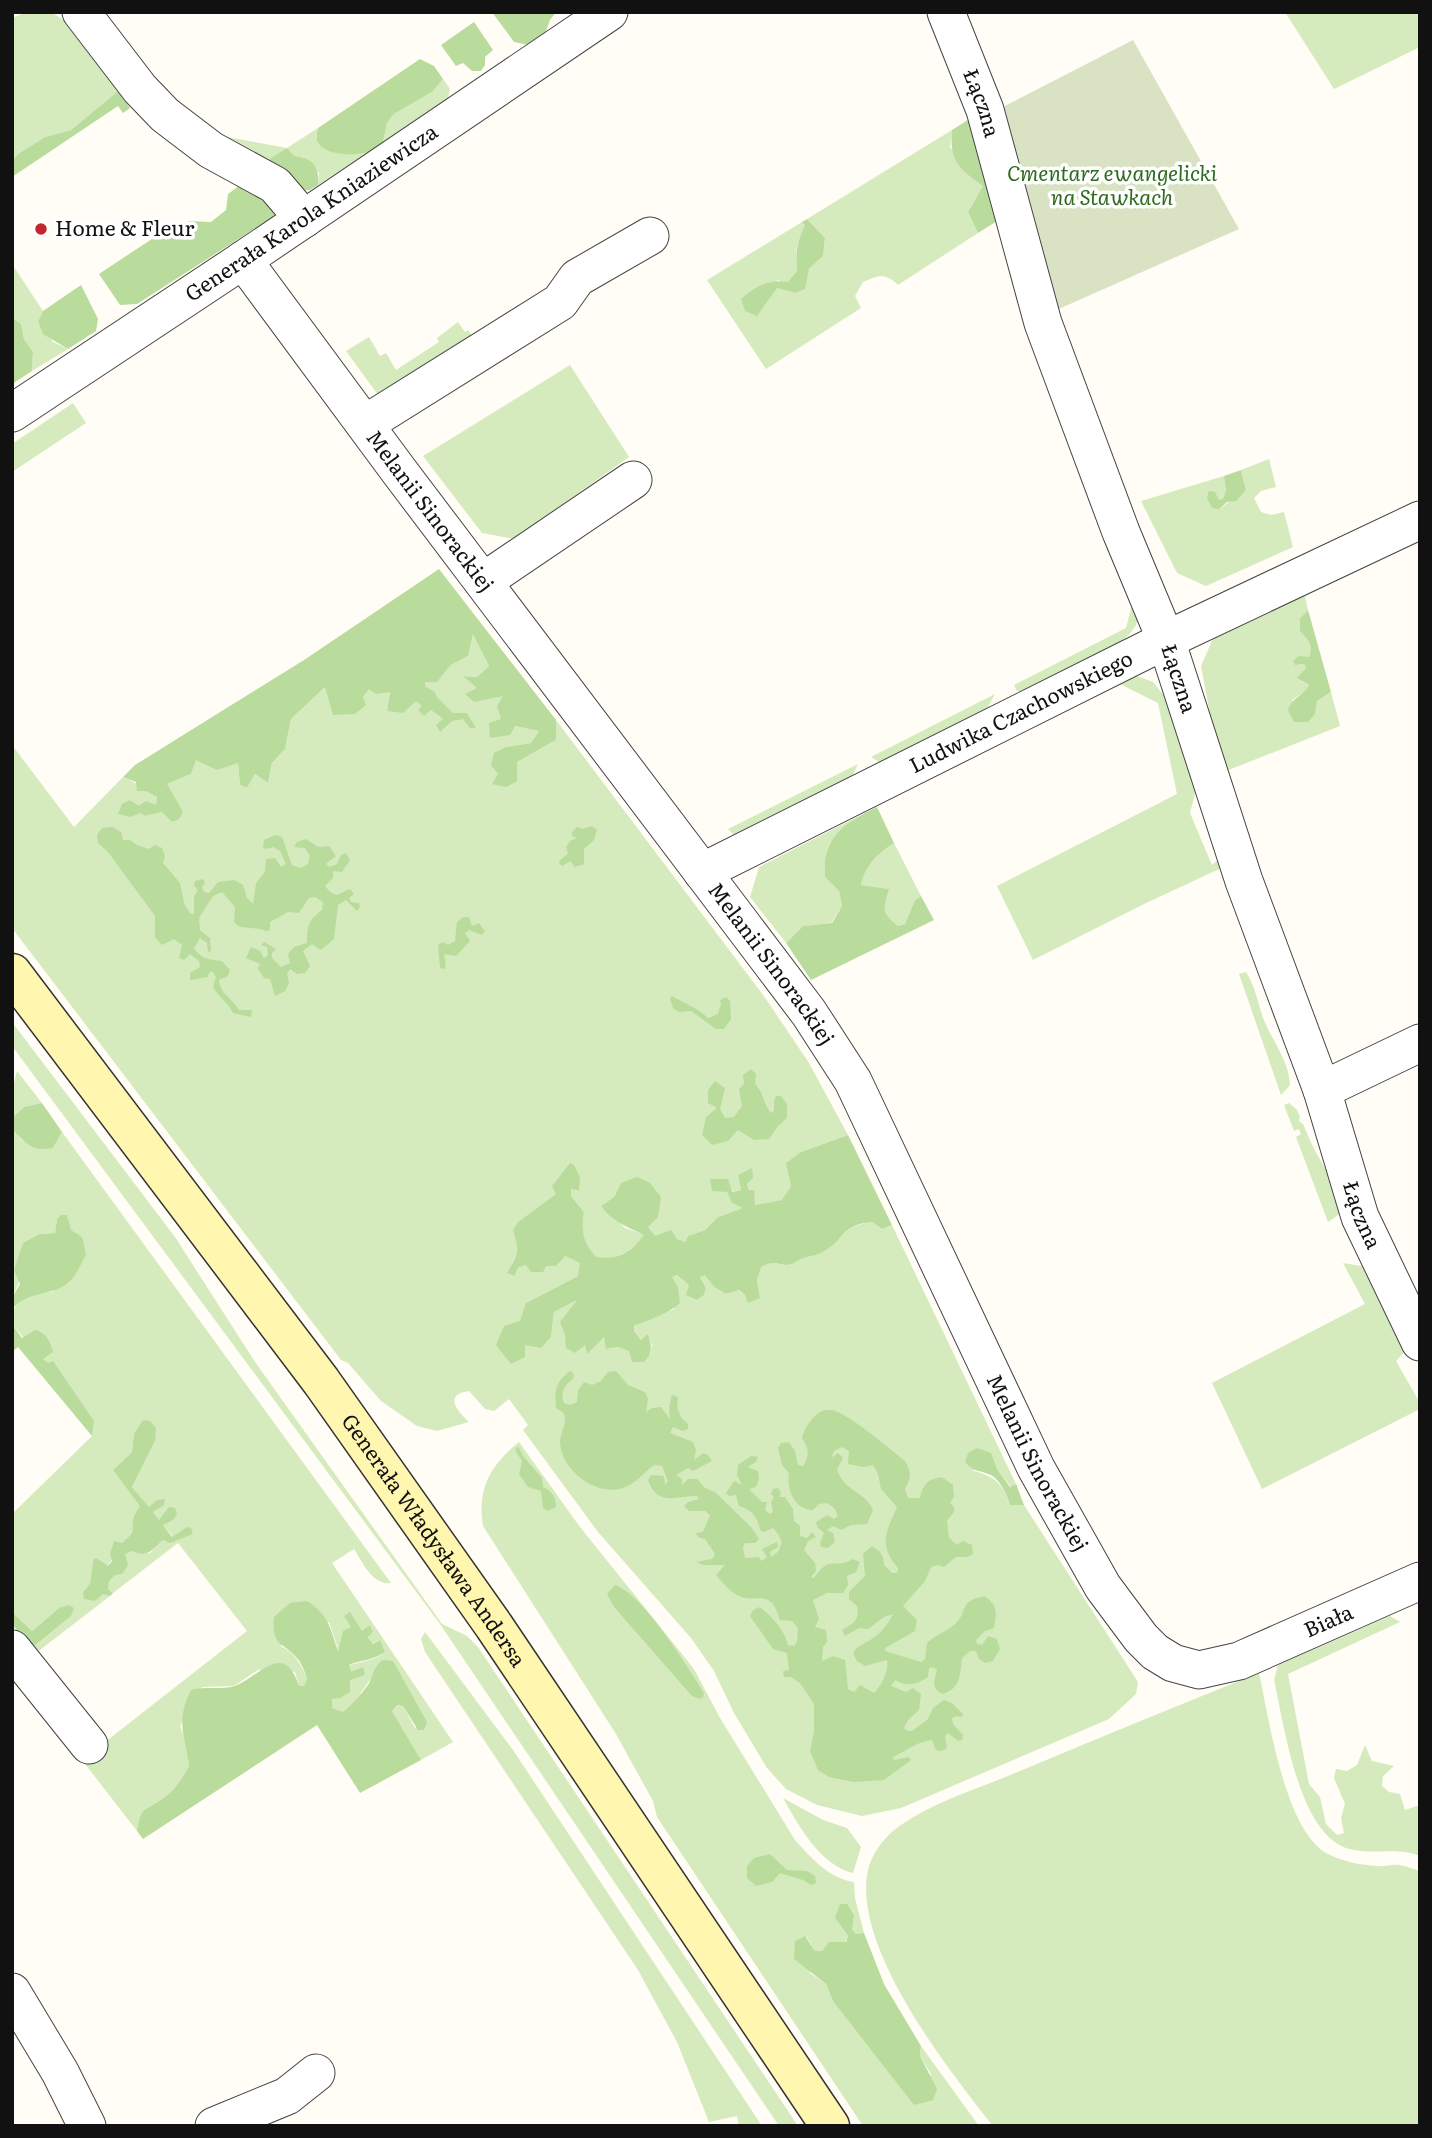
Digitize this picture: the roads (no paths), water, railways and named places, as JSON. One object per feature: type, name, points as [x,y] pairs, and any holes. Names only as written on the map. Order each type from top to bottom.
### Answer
[{"type":"main road","name":"Generała Władysława Andersa","points":[[12,973],[321,1381],[488,1617],[830,2126]]},
{"type":"street","points":[[80,12],[165,115],[211,150],[275,185],[304,219]]},
{"type":"street","name":"Generała Karola Kniaziewicza","points":[[12,413],[609,12]]},
{"type":"street","name":"Łączna","points":[[946,12],[985,110],[1043,323],[1121,532],[1166,640],[1244,881],[1322,1090],[1360,1217],[1420,1342]]},
{"type":"street","points":[[365,425],[560,302],[577,278],[650,236]]},
{"type":"street","name":"Melanii Sinorackiej","points":[[243,260],[809,1013],[853,1081],[1036,1468],[1118,1610],[1148,1645],[1173,1663],[1199,1670],[1239,1661]]},
{"type":"street","points":[[484,581],[634,480]]},
{"type":"street","name":"Ludwika Czachowskiego","points":[[702,872],[1166,640],[1420,520]]},
{"type":"street","points":[[1322,1090],[1420,1043]]},
{"type":"street","name":"Biała","points":[[1239,1661],[1420,1581]]},
{"type":"street","points":[[12,1649],[89,1745]]},
{"type":"street","points":[[12,1992],[60,2072],[87,2126]]},
{"type":"street","points":[[214,2126],[287,2096],[316,2073]]},
{"type":"place","name":"Home & Fleur","points":[[41,229]]},
{"type":"park label","name":"Cmentarz ewangelicki na Stawkach","points":[[1112,186]]}]
